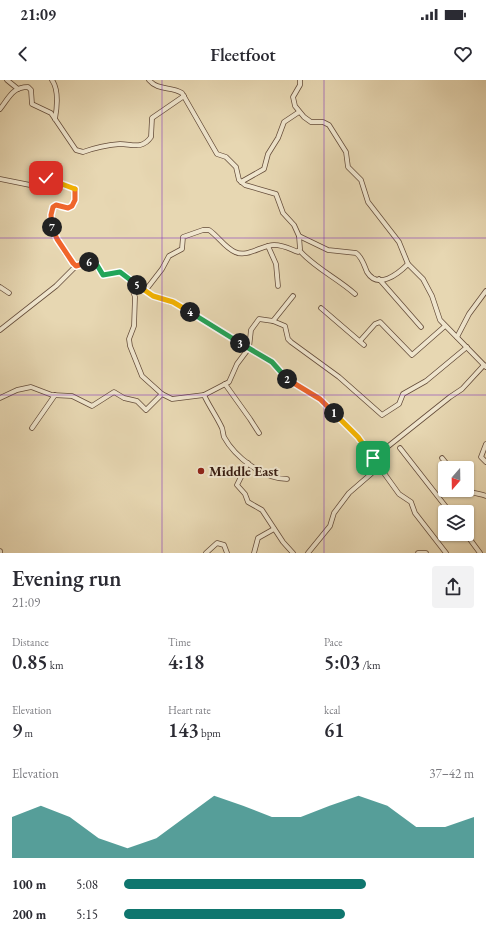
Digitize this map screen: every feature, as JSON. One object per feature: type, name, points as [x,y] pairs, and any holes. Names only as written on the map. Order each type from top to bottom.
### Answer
[{"type":"street","points":[[7,80],[18,89]]},
{"type":"street","points":[[52,80],[56,86],[57,105],[55,119]]},
{"type":"street","points":[[149,80],[157,86],[179,91],[184,96],[216,153],[226,157],[238,169],[241,182],[249,187],[276,194],[284,213],[294,225],[299,236],[300,251],[308,260],[336,278],[355,294]]},
{"type":"street","points":[[300,80],[300,85],[293,97],[295,106],[299,112],[311,122],[323,122],[330,125],[346,152],[348,167],[361,180],[368,202],[399,242],[408,264],[423,279],[432,296],[437,315],[445,326],[457,336],[485,366],[462,389],[443,402],[386,448]]},
{"type":"street","points":[[0,109],[13,91],[27,87],[30,88],[32,104],[46,109],[55,119],[76,150],[80,152],[119,144],[136,146],[146,143],[151,137],[152,118],[184,96]]},
{"type":"street","points":[[241,182],[264,169],[268,154],[278,138],[284,122],[299,112]]},
{"type":"street","points":[[0,179],[30,185],[46,178],[74,188],[76,193],[74,204],[68,208],[54,206],[51,215],[54,234],[76,266]]},
{"type":"street","points":[[145,291],[162,269],[169,256],[182,249],[183,237],[191,233],[209,230],[219,237],[233,251],[240,254],[268,246],[280,245],[288,247],[296,252],[300,251]]},
{"type":"street","points":[[299,236],[328,250],[356,253],[368,273],[379,279],[421,327]]},
{"type":"street","points":[[268,246],[276,264],[278,286]]},
{"type":"street","points":[[0,330],[56,286],[76,266],[94,263],[103,275],[120,272],[153,296],[182,306],[272,362],[290,382],[320,399],[358,437],[399,494],[410,502],[415,513],[446,553]]},
{"type":"street","points":[[379,279],[391,278],[408,264]]},
{"type":"street","points":[[129,279],[135,297],[134,326],[129,339],[130,346],[142,376],[162,394],[172,399],[204,395],[232,379],[237,364],[249,348],[251,330],[259,319],[273,321],[285,326],[288,339],[291,342],[339,377],[382,415],[399,404],[404,394],[426,381],[467,347]]},
{"type":"street","points":[[0,287],[8,293]]},
{"type":"street","points":[[457,336],[469,314],[486,291]]},
{"type":"street","points":[[273,321],[294,296]]},
{"type":"street","points":[[321,308],[364,345]]},
{"type":"street","points":[[360,341],[375,324],[380,322],[412,355],[445,326]]},
{"type":"street","points":[[225,384],[259,434]]},
{"type":"street","points":[[0,398],[17,390],[31,387],[55,395],[72,396],[92,406],[114,392],[124,398],[137,401],[146,410],[162,394]]},
{"type":"street","points":[[32,428],[55,395]]},
{"type":"street","points":[[204,395],[227,441],[235,452],[264,474],[280,479],[287,479]]},
{"type":"street","points":[[486,444],[481,457],[486,462]]},
{"type":"street","points":[[400,448],[445,505]]},
{"type":"street","points":[[248,463],[237,485],[245,494],[248,502],[262,510],[274,529],[293,553]]},
{"type":"street","points":[[308,553],[330,526],[334,514],[349,493],[379,467]]},
{"type":"street","points":[[474,492],[479,492],[486,496]]},
{"type":"street","points":[[254,553],[258,538],[274,529]]},
{"type":"street","points":[[471,541],[480,553]]},
{"type":"street","points":[[206,553],[217,542],[224,545],[227,553]]},
{"type":"street","points":[[418,553],[426,553]]},
{"type":"place","name":"Middle East","points":[[201,471]]},
{"type":"route","points":[[46,178],[68,185],[75,189],[76,193],[74,204],[68,208],[56,205],[53,207],[51,215],[54,234],[71,261],[76,266],[90,262],[97,265],[105,275],[117,272],[123,273],[153,296],[182,306],[191,313],[214,325],[257,352],[272,362],[294,385],[308,391],[320,399],[358,437],[373,458]]}]
